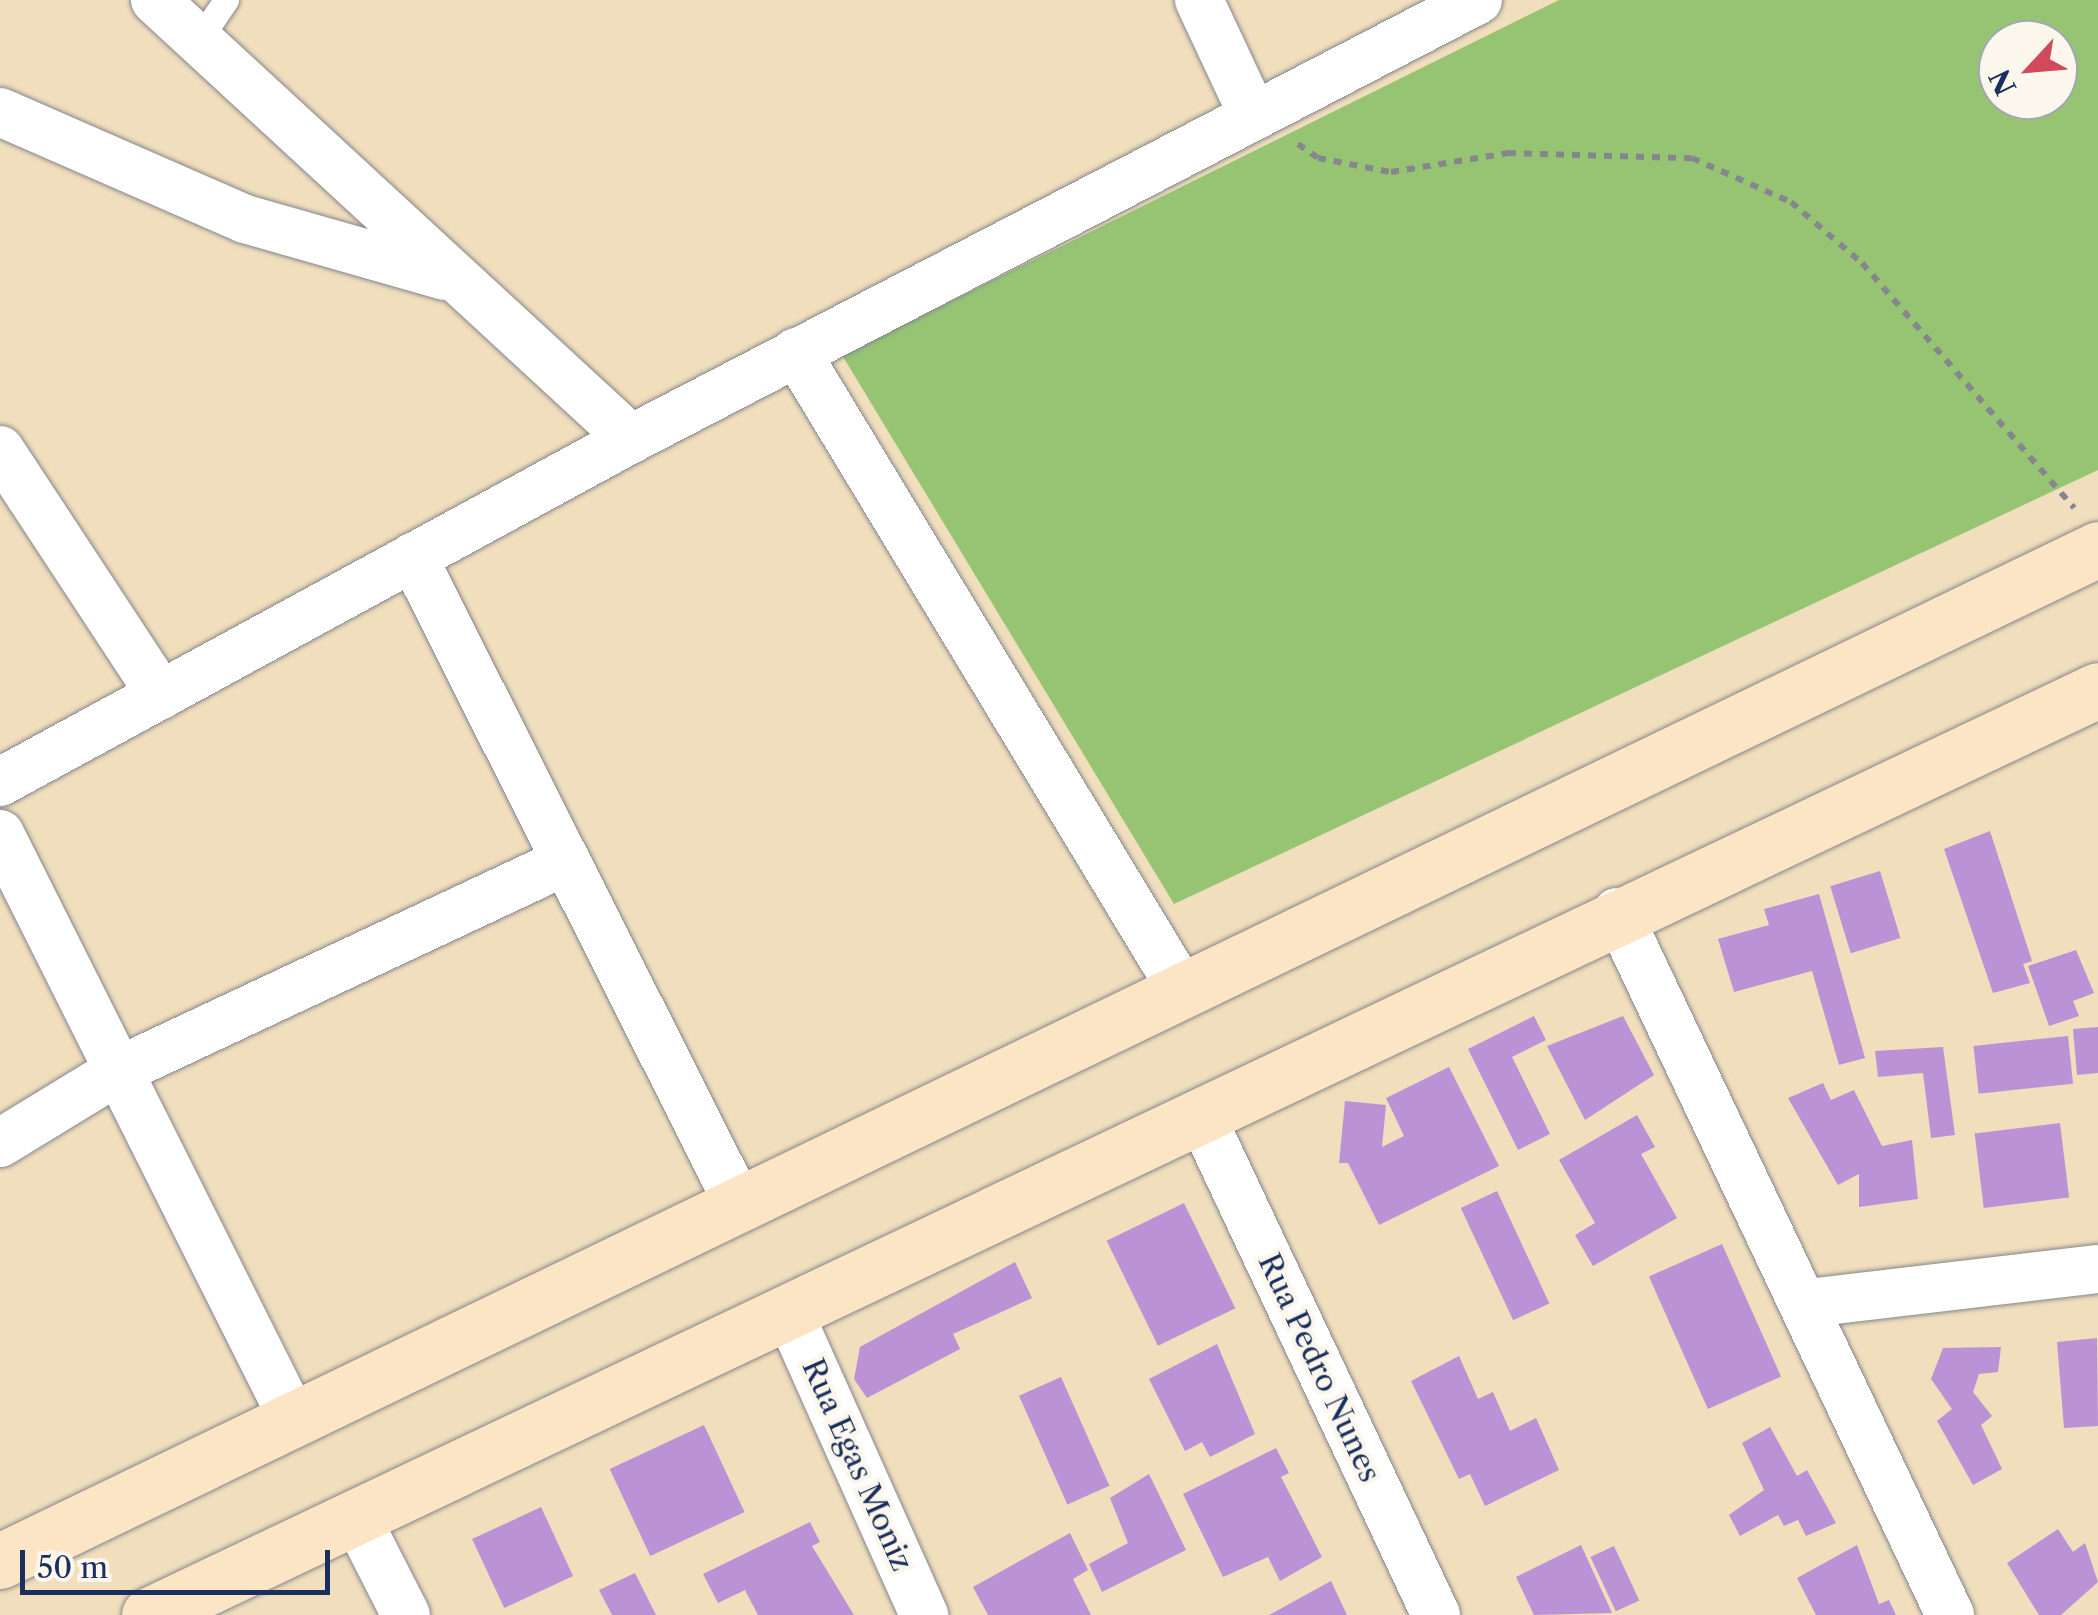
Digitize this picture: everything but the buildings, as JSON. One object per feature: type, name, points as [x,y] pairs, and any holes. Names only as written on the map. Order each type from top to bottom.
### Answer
[{"type":"main road","points":[[0,1560],[1182,990],[2091,535]]},
{"type":"main road","points":[[150,1615],[1203,1120],[1617,912],[2098,690]]},
{"type":"street","points":[[155,0],[631,439]]},
{"type":"street","points":[[1199,0],[1251,111]]},
{"type":"street","points":[[0,782],[631,439],[1251,111],[1478,0]]},
{"type":"street","points":[[0,112],[245,219],[453,278]]},
{"type":"street","points":[[796,352],[1182,990]]},
{"type":"street","points":[[0,450],[161,695]]},
{"type":"street","points":[[413,557],[738,1203]]},
{"type":"street","points":[[0,834],[292,1417]]},
{"type":"street","points":[[0,1143],[118,1071],[566,860]]},
{"type":"street","points":[[1617,912],[1808,1304],[1950,1615]]},
{"type":"street","name":"Rua Pedro Nunes","points":[[1203,1120],[1436,1615]]},
{"type":"street","points":[[1808,1304],[2098,1270]]},
{"type":"street","name":"Rua Egas Moniz","points":[[790,1315],[924,1615]]},
{"type":"street","points":[[356,1515],[406,1615]]},
{"type":"lane","points":[[200,38],[226,0]]},
{"type":"path","points":[[1251,111],[1318,158],[1392,172],[1508,153],[1692,158],[1790,202],[1862,263],[2091,535]]},
{"type":"green space","points":[[1559,0],[2098,0],[2098,470],[1174,904],[842,355]]}]
